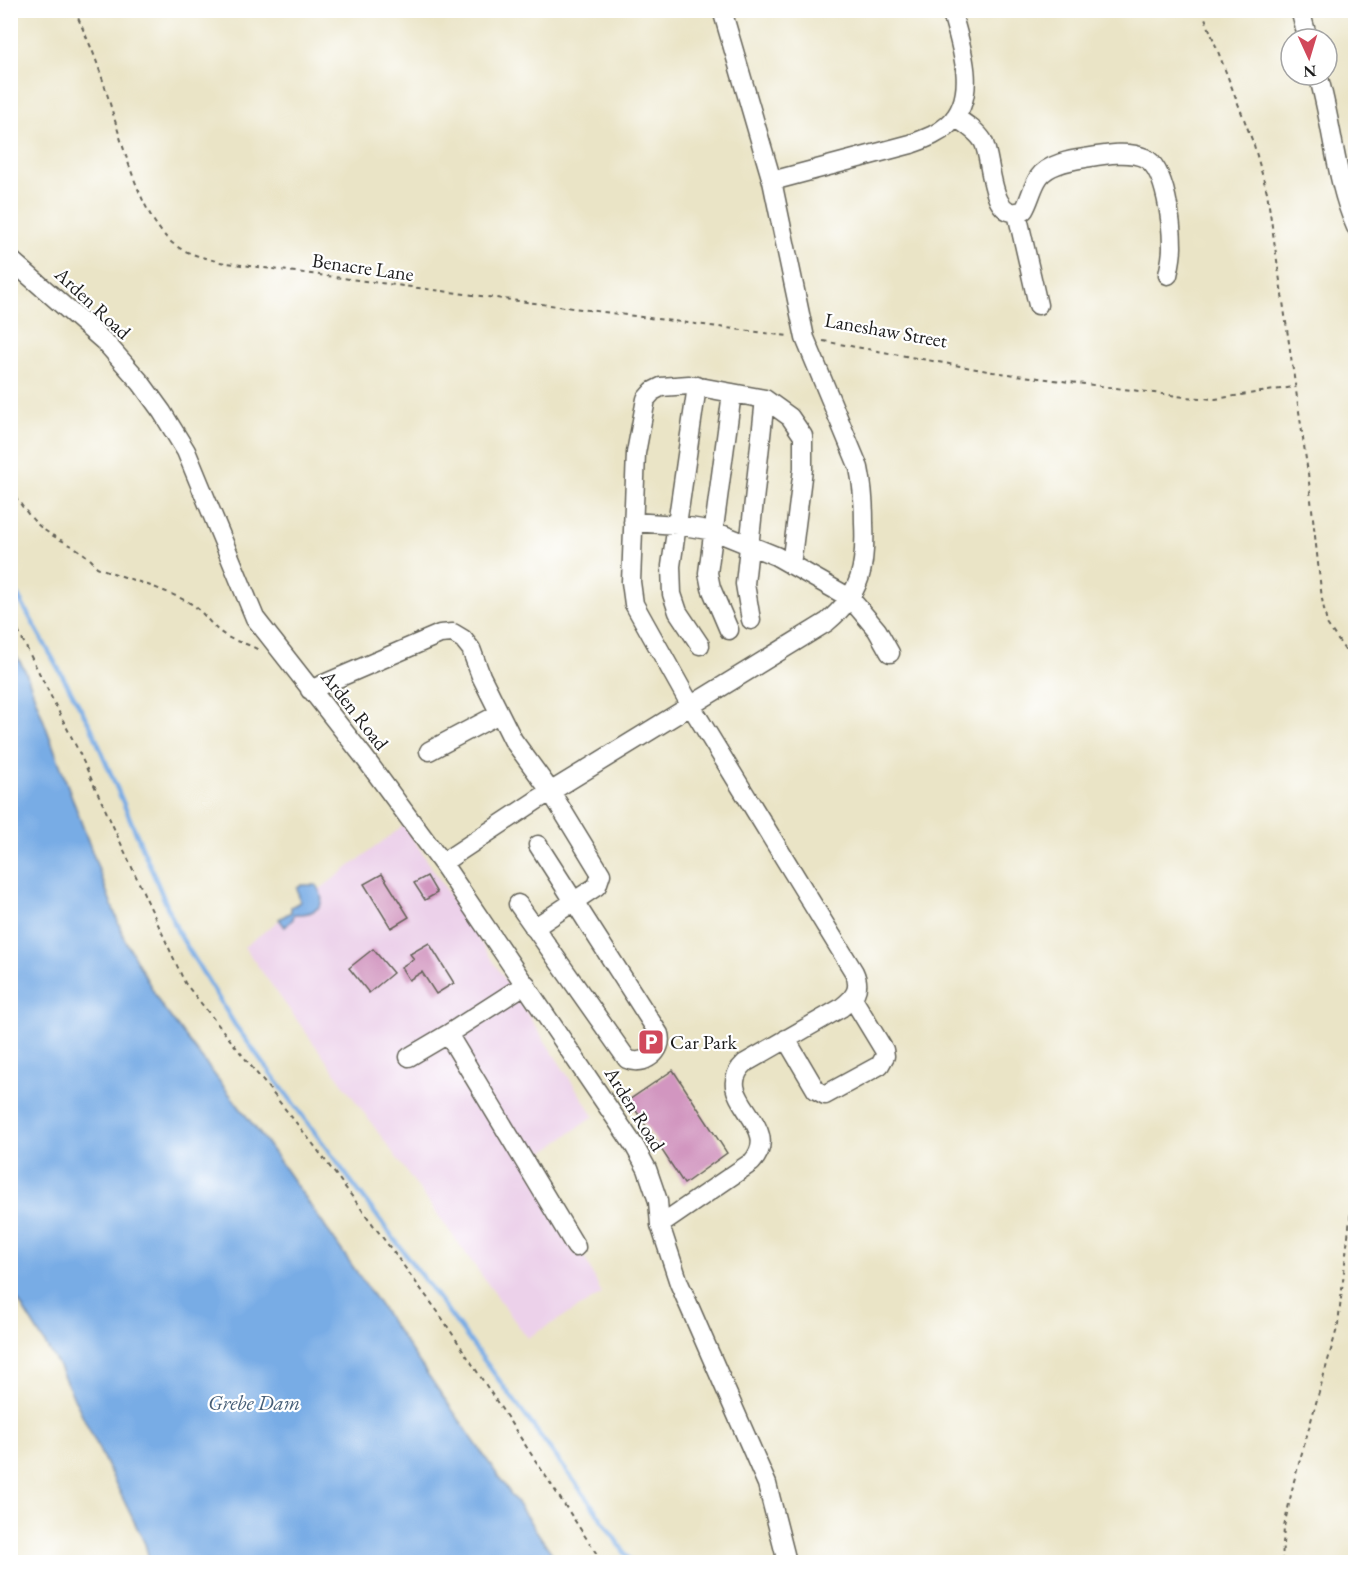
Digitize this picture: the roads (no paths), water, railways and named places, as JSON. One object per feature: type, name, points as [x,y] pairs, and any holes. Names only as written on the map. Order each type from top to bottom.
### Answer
[{"type":"street","name":"Laneshaw Street","points":[[722,10],[772,181],[805,338],[853,451],[863,489],[864,564],[859,581],[850,598]]},
{"type":"street","points":[[772,181],[931,137],[949,125],[963,101],[966,85],[962,50],[951,10]]},
{"type":"street","points":[[1304,12],[1306,27]]},
{"type":"street","points":[[1322,87],[1346,202],[1356,227]]},
{"type":"street","points":[[955,117],[982,139],[995,193],[1001,206],[1009,212],[1017,213],[1024,210],[1040,175],[1052,166],[1076,159],[1125,154],[1143,157],[1154,164],[1160,174],[1172,225],[1173,250],[1168,275]]},
{"type":"street","points":[[1017,213],[1038,305]]},
{"type":"street","name":"Arden Road","points":[[10,259],[106,343],[141,383],[162,412],[186,451],[255,618],[364,757],[442,863],[635,1147],[647,1169],[658,1201],[660,1225],[679,1283],[767,1484],[787,1563]]},
{"type":"street","points":[[660,1225],[752,1162],[762,1147],[762,1138],[737,1095],[735,1077],[738,1069],[841,1008],[853,999],[858,990],[854,972],[691,706],[634,604],[631,582],[636,453],[646,399],[652,392],[661,387],[674,385],[697,386],[765,399],[790,417],[803,436],[803,469],[791,565]]},
{"type":"street","points":[[697,386],[670,566],[672,594],[678,612],[700,645]]},
{"type":"street","points":[[729,630],[711,588],[708,573],[732,393]]},
{"type":"street","points":[[751,620],[745,584],[765,399]]},
{"type":"street","points":[[633,522],[677,525],[714,531],[748,544],[791,565],[850,598],[877,630],[890,653]]},
{"type":"street","points":[[442,863],[550,792],[827,621],[839,612],[850,598]]},
{"type":"street","points":[[310,690],[440,634],[453,633],[464,639],[513,740],[550,792],[601,874],[597,886],[534,928]]},
{"type":"street","points":[[429,751],[499,714]]},
{"type":"street","points":[[518,904],[627,1059],[636,1062],[652,1055],[660,1046],[659,1034],[538,845]]},
{"type":"street","points":[[409,1057],[526,984]]},
{"type":"street","points":[[786,1040],[816,1090],[825,1095],[880,1065],[885,1056],[884,1050],[853,999]]},
{"type":"street","points":[[448,1034],[576,1246]]},
{"type":"water","name":"Grebe Dam","points":[[11,647],[25,670],[124,938],[161,1005],[267,1143],[558,1562],[150,1562],[145,1544],[57,1363],[11,1289]]},
{"type":"water","points":[[302,885],[316,885],[322,899],[321,904],[308,913],[294,914],[293,919],[285,927],[279,919],[291,912],[291,907],[300,902],[297,888]]},
{"type":"waterway","points":[[10,582],[91,727],[178,932],[235,1025],[591,1504],[631,1562]]},
{"type":"place","name":"Car Park","points":[[651,1042]]}]
